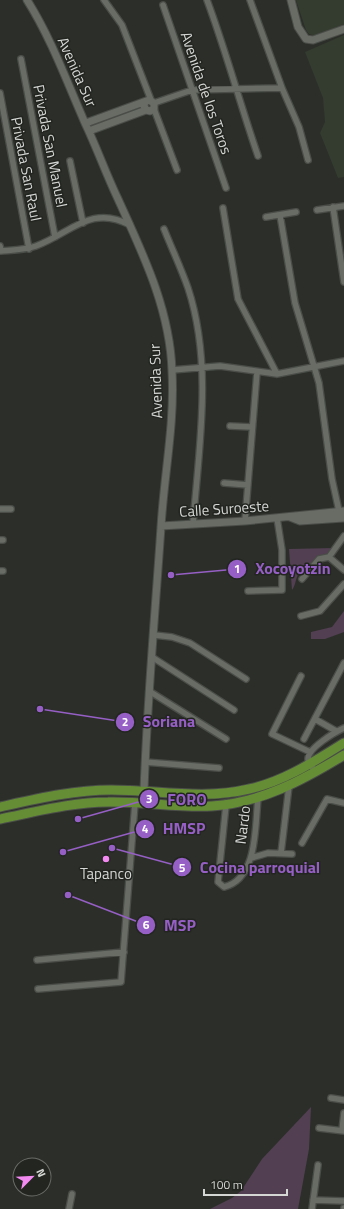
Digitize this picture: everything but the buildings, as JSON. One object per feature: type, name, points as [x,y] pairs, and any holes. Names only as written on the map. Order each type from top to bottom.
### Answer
[{"type":"main road","points":[[0,807],[75,793],[109,790],[208,796],[225,794],[261,786],[309,764],[344,742]]},
{"type":"main road","points":[[0,819],[76,804],[109,802],[210,806],[226,805],[258,798],[289,786],[344,755]]},
{"type":"main road","points":[[75,793],[76,804]]},
{"type":"street","name":"Avenida Sur","points":[[26,0],[34,10],[52,47],[149,268],[163,311],[172,370],[171,418],[161,526],[154,635],[148,691],[144,791]]},
{"type":"street","points":[[104,0],[122,25],[150,105],[176,170]]},
{"type":"street","points":[[207,0],[225,49],[235,90],[258,156]]},
{"type":"street","points":[[250,0],[282,88],[299,128],[308,160]]},
{"type":"street","points":[[291,0],[298,27],[306,39],[313,40],[344,30]]},
{"type":"street","name":"Avenida de los Toros","points":[[163,5],[226,188]]},
{"type":"street","name":"Privada San Manuel","points":[[21,59],[55,237]]},
{"type":"street","points":[[89,131],[150,105],[192,90],[282,88]]},
{"type":"street","name":"Privada San Raul","points":[[0,93],[29,248]]},
{"type":"street","points":[[86,123],[150,105]]},
{"type":"street","points":[[70,161],[83,223]]},
{"type":"street","points":[[317,210],[344,206]]},
{"type":"street","points":[[333,207],[344,282]]},
{"type":"street","points":[[223,208],[238,299],[277,374]]},
{"type":"street","points":[[266,217],[296,212]]},
{"type":"street","points":[[280,215],[295,303],[315,366],[323,404],[332,479],[342,511]]},
{"type":"street","points":[[0,248],[29,248],[96,217],[110,216],[131,225]]},
{"type":"street","points":[[164,229],[188,289],[198,329],[202,367],[203,390],[193,524]]},
{"type":"street","points":[[172,370],[202,367],[235,368],[277,374],[344,361]]},
{"type":"street","points":[[245,521],[257,372]]},
{"type":"street","points":[[230,426],[252,427]]},
{"type":"street","points":[[224,483],[248,485]]},
{"type":"street","points":[[0,508],[11,509]]},
{"type":"street","name":"Calle Suroeste","points":[[161,526],[245,521],[290,517],[299,514],[342,511]]},
{"type":"street","name":"Calle Suroeste","points":[[290,517],[300,521],[344,518]]},
{"type":"street","points":[[248,591],[282,590],[282,550],[277,518]]},
{"type":"street","points":[[302,579],[319,559],[329,557],[344,536]]},
{"type":"street","points":[[329,557],[344,570]]},
{"type":"street","points":[[301,616],[320,611],[344,584]]},
{"type":"street","points":[[154,635],[172,637],[190,643],[246,679]]},
{"type":"street","points":[[152,657],[234,710]]},
{"type":"street","points":[[304,739],[344,663]]},
{"type":"street","points":[[301,676],[272,734],[310,752]]},
{"type":"street","points":[[148,691],[226,740]]},
{"type":"street","points":[[315,719],[336,732]]},
{"type":"street","points":[[316,772],[309,764],[308,758],[310,752],[336,732],[344,728]]},
{"type":"street","points":[[145,762],[219,768]]},
{"type":"street","points":[[281,853],[289,786]]},
{"type":"street","name":"Nardo","points":[[226,805],[218,882],[222,886],[226,886],[244,874],[251,858],[258,798]]},
{"type":"street","points":[[302,843],[327,799],[344,803]]},
{"type":"street","points":[[38,989],[121,982],[135,803]]},
{"type":"street","points":[[251,858],[268,853],[292,854]]},
{"type":"street","points":[[36,960],[124,952]]},
{"type":"street","points":[[331,1098],[344,1100]]},
{"type":"street","points":[[319,1128],[343,1130],[344,1113]]},
{"type":"street","points":[[312,1209],[318,1165]]},
{"type":"street","points":[[69,1209],[72,1194]]},
{"type":"street","points":[[313,1200],[344,1202]]},
{"type":"shaded area","points":[[296,0],[344,0],[344,24],[315,36],[309,34],[306,30]]},
{"type":"shaded area","points":[[344,35],[344,177],[338,178],[320,133],[325,122],[323,98],[305,52]]},
{"type":"shaded area","points":[[335,548],[330,555],[319,558],[304,571],[299,573],[292,590],[289,549]]},
{"type":"shaded area","points":[[344,611],[344,632],[325,639],[311,639],[311,632],[332,627]]},
{"type":"shaded area","points":[[311,1107],[309,1149],[298,1209],[210,1209],[232,1198],[241,1191],[262,1159]]},
{"type":"place","name":"Xocoyotzin","points":[[171,575]]},
{"type":"place","name":"Soriana","points":[[40,709]]},
{"type":"place","name":"FORO","points":[[78,819]]},
{"type":"place","name":"Cocina parroquial","points":[[112,848]]},
{"type":"place","name":"HMSP","points":[[63,852]]},
{"type":"place","name":"Tapanco","points":[[106,859]]},
{"type":"place","name":"MSP","points":[[68,895]]}]
